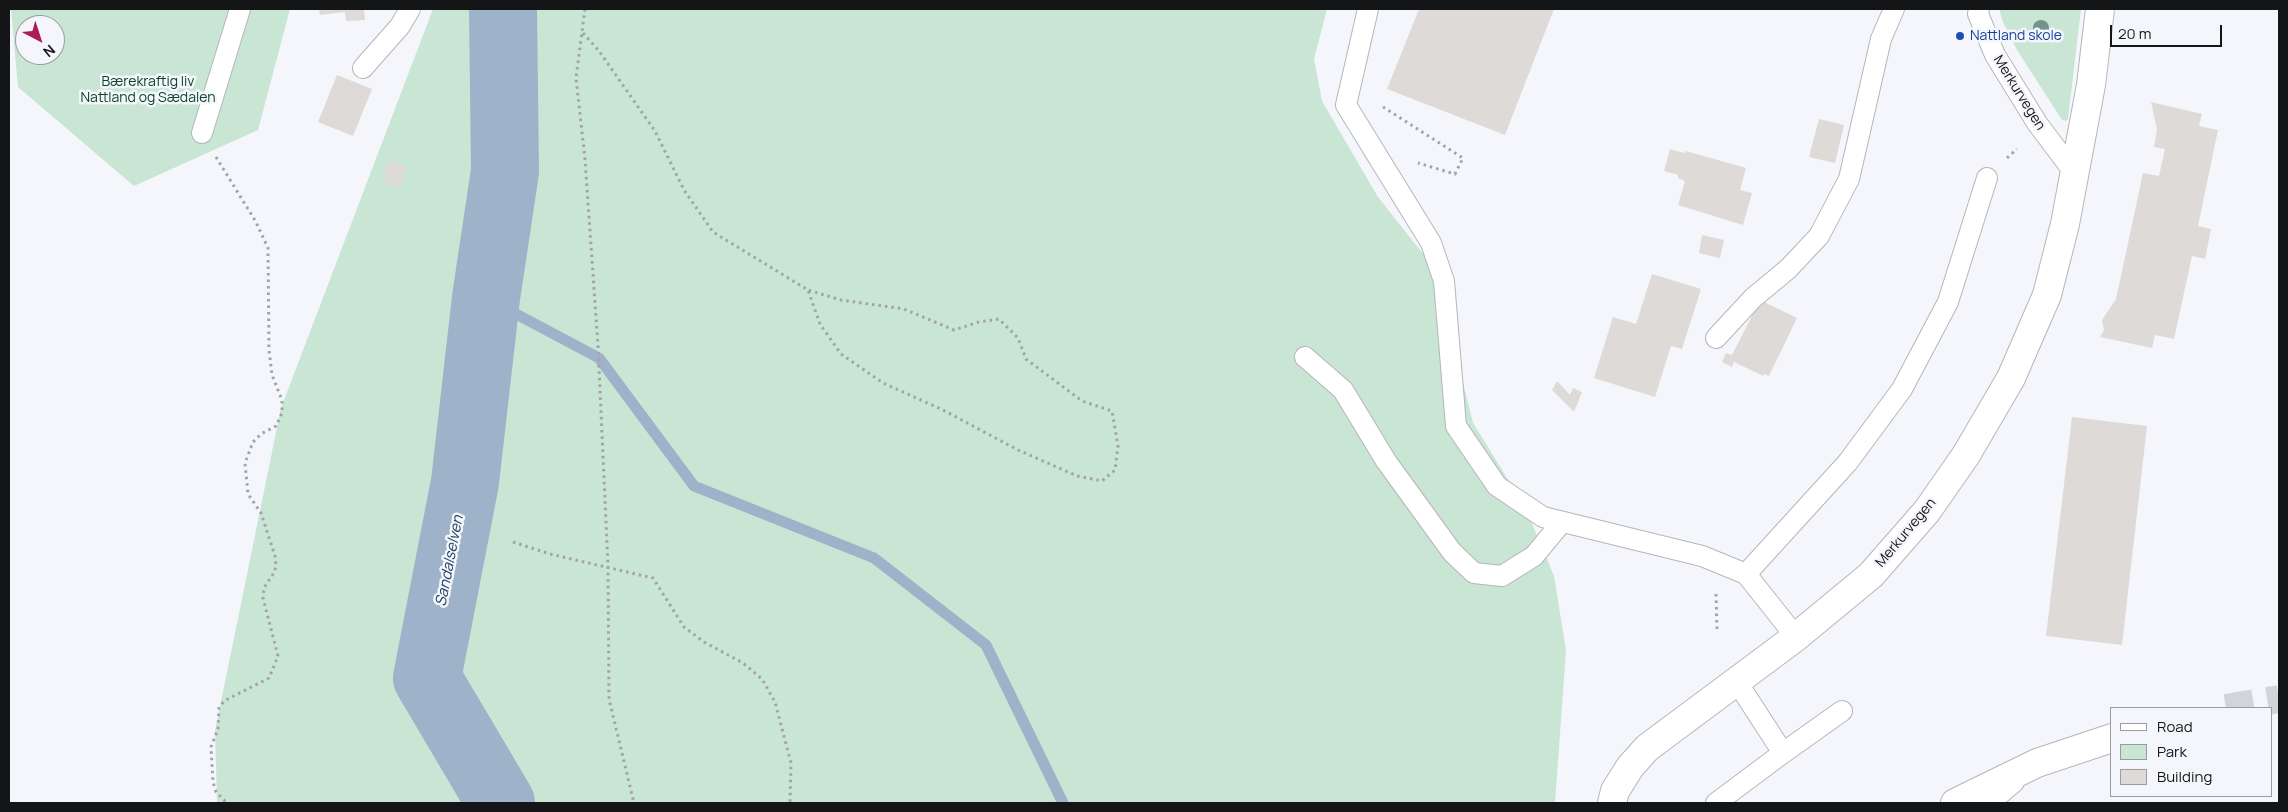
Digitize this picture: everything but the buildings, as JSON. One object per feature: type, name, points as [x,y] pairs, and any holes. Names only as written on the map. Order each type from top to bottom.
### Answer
[{"type":"street","name":"Merkurvegen","points":[[1612,803],[1615,792],[1630,767],[1647,748],[1796,637],[1871,575],[1927,511],[1966,455],[2011,378],[2047,295],[2065,224],[2073,171],[2091,85],[2100,9]]},
{"type":"street","points":[[1955,803],[2037,763],[2110,739]]},
{"type":"lane","points":[[202,133],[240,9]]},
{"type":"lane","points":[[363,68],[400,26],[410,9]]},
{"type":"lane","points":[[1368,9],[1346,105],[1431,242],[1444,281],[1456,426],[1497,486],[1543,517],[1702,556],[1746,574],[1796,637]]},
{"type":"lane","points":[[1716,338],[1753,298],[1788,269],[1819,236],[1849,179],[1881,39],[1894,9]]},
{"type":"lane","name":"Merkurvegen","points":[[1979,9],[1978,14],[1995,55],[2037,123],[2073,171]]},
{"type":"lane","points":[[1746,574],[1848,462],[1902,389],[1948,302],[1987,178]]},
{"type":"lane","points":[[1305,357],[1344,390],[1391,468],[1452,552],[1474,573],[1502,576],[1534,556],[1562,522]]},
{"type":"lane","points":[[1737,682],[1783,753]]},
{"type":"lane","points":[[1716,803],[1842,711]]},
{"type":"lane","points":[[1989,803],[2037,763]]},
{"type":"path","points":[[585,9],[576,78],[585,159],[598,346],[608,566],[609,699],[634,803]]},
{"type":"path","points":[[583,33],[599,51],[654,131],[684,190],[713,232],[808,290],[841,300],[904,309],[954,330],[979,322],[999,320],[1018,338],[1026,359],[1082,400],[1112,411],[1118,446],[1115,470],[1102,481],[1077,476],[1018,450],[943,410],[883,383],[841,354],[820,324],[808,290]]},
{"type":"path","points":[[1381,106],[1463,158],[1455,174],[1414,162],[1413,167]]},
{"type":"path","points":[[202,133],[256,222],[268,248],[272,375],[282,400],[282,413],[276,426],[261,434],[253,442],[245,463],[248,494],[261,513],[276,559],[275,571],[264,588],[263,598],[278,656],[270,678],[224,701],[219,708],[218,729],[211,747],[213,782],[216,792],[227,803]]},
{"type":"path","points":[[513,542],[576,560],[653,578],[684,627],[704,642],[742,663],[762,679],[774,702],[791,764],[790,803]]},
{"type":"green space","name":"Bærekraftig liv Nattland og Sædalen","points":[[11,9],[290,9],[258,130],[134,186],[18,87],[16,65],[65,65],[65,15],[15,15],[15,54]]},
{"type":"green space","points":[[433,9],[1327,9],[1314,59],[1322,101],[1378,197],[1435,269],[1473,423],[1525,507],[1554,576],[1566,650],[1555,803],[217,803],[215,731],[281,408]]},
{"type":"green space","points":[[1999,9],[2081,9],[2068,119],[2066,121],[2062,120],[2017,50],[2003,22]]},
{"type":"waterway","name":"Sandalselven","points":[[501,803],[427,678],[465,482],[486,298],[505,171],[503,9]]},
{"type":"waterway","points":[[486,298],[599,358],[694,486],[874,558],[986,645],[1063,803]]},
{"type":"tunnel","points":[[2232,707],[2279,699]]},
{"type":"place","name":"Nattland skole","points":[[1960,36]]}]
